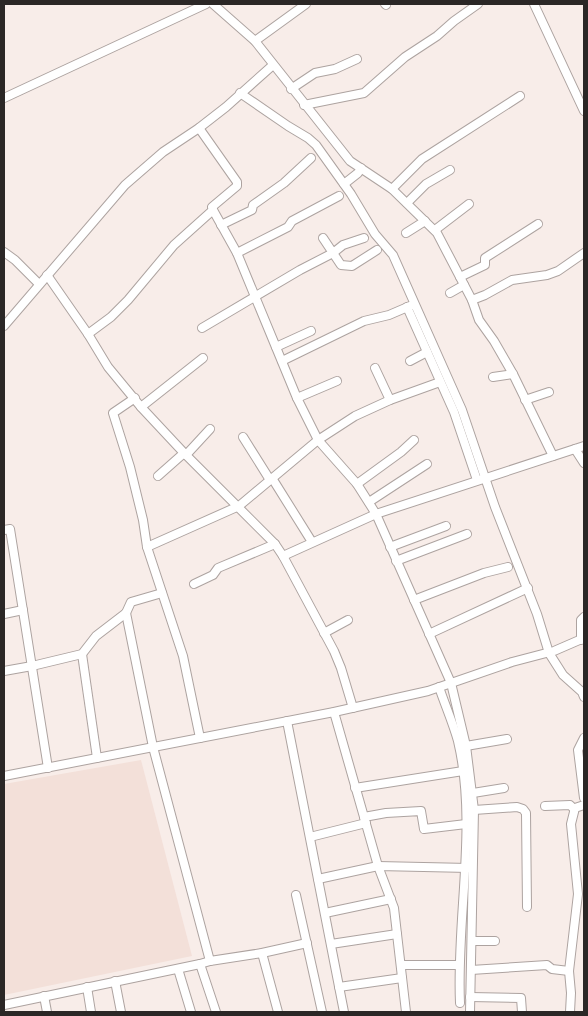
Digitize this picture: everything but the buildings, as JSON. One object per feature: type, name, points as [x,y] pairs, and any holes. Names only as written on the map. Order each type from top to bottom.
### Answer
[{"type":"street","points":[[4,98],[206,4]]},
{"type":"street","points":[[212,4],[255,42],[350,161],[392,189],[435,230],[472,300],[479,320],[494,341],[513,374],[552,456]]},
{"type":"street","points":[[255,42],[306,4]]},
{"type":"street","points":[[304,105],[364,93],[405,57],[437,36],[478,4]]},
{"type":"street","points":[[534,4],[584,111]]},
{"type":"street","points":[[291,89],[315,73],[334,69],[357,59]]},
{"type":"street","points":[[4,326],[125,185],[164,152],[226,107],[273,65]]},
{"type":"street","points":[[240,93],[316,145],[344,184],[375,234],[393,255],[427,352],[464,438],[477,480]]},
{"type":"street","points":[[392,189],[422,159],[520,96]]},
{"type":"street","points":[[88,334],[128,300],[174,245],[213,210],[212,208],[238,184],[199,128]]},
{"type":"street","points":[[221,225],[252,210],[253,205],[284,184],[311,158]]},
{"type":"street","points":[[344,184],[358,173],[361,168]]},
{"type":"street","points":[[407,203],[426,184],[450,170]]},
{"type":"street","points":[[237,253],[288,227],[292,220],[339,196]]},
{"type":"street","points":[[435,230],[469,204]]},
{"type":"street","points":[[213,210],[237,253],[297,398],[318,440],[357,484],[376,514],[451,683],[466,746],[473,793],[469,868],[459,965],[460,1003]]},
{"type":"street","points":[[406,234],[425,221]]},
{"type":"street","points":[[450,293],[462,281],[486,265],[485,258],[538,224]]},
{"type":"street","points":[[323,238],[341,265],[352,266],[377,250]]},
{"type":"street","points":[[202,328],[254,296],[343,246],[364,238]]},
{"type":"street","points":[[4,252],[15,260],[39,284]]},
{"type":"street","points":[[472,300],[486,295],[512,280],[547,275],[558,271],[584,253]]},
{"type":"street","points":[[47,275],[108,366],[141,407],[275,544],[341,668],[353,708]]},
{"type":"street","points":[[282,361],[364,321],[389,315],[410,305]]},
{"type":"street","points":[[410,305],[462,410],[495,507],[528,588],[549,653],[563,675],[581,687],[584,697]]},
{"type":"street","points":[[276,348],[311,330]]},
{"type":"street","points":[[410,361],[427,352]]},
{"type":"street","points":[[141,407],[203,358]]},
{"type":"street","points":[[375,368],[390,400]]},
{"type":"street","points":[[493,377],[513,374]]},
{"type":"street","points":[[297,398],[336,381]]},
{"type":"street","points":[[148,547],[239,506],[318,440],[355,416],[390,400],[440,382]]},
{"type":"street","points":[[525,400],[548,392]]},
{"type":"street","points":[[135,398],[113,413],[130,466],[148,547],[183,656],[200,738]]},
{"type":"street","points":[[158,476],[185,454],[210,429]]},
{"type":"street","points":[[243,436],[312,542]]},
{"type":"street","points":[[357,484],[401,452],[414,440]]},
{"type":"street","points":[[283,556],[364,518],[584,446]]},
{"type":"street","points":[[575,449],[584,463]]},
{"type":"street","points":[[369,502],[427,464]]},
{"type":"street","points":[[390,547],[446,526]]},
{"type":"street","points":[[4,530],[10,529],[48,768]]},
{"type":"street","points":[[396,561],[467,534]]},
{"type":"street","points":[[194,584],[213,575],[218,568],[275,544]]},
{"type":"street","points":[[414,600],[484,573],[508,567]]},
{"type":"street","points":[[429,634],[528,588]]},
{"type":"street","points":[[4,671],[82,654],[96,636],[126,613],[132,602],[162,593]]},
{"type":"street","points":[[4,614],[24,610]]},
{"type":"street","points":[[126,613],[153,747],[210,961]]},
{"type":"street","points":[[4,776],[334,712],[439,687],[512,662],[566,647],[582,639],[581,620],[584,617]]},
{"type":"street","points":[[324,633],[348,620]]},
{"type":"street","points":[[82,654],[97,758]]},
{"type":"street","points":[[439,687],[458,741],[471,807],[466,824],[472,941],[470,1012]]},
{"type":"street","points":[[334,712],[378,866],[391,900],[406,1012]]},
{"type":"street","points":[[287,721],[344,1012]]},
{"type":"street","points":[[584,738],[578,750],[584,798]]},
{"type":"street","points":[[466,746],[507,739]]},
{"type":"street","points":[[356,788],[463,771]]},
{"type":"street","points":[[473,793],[504,788]]},
{"type":"street","points":[[545,806],[570,805],[574,809]]},
{"type":"street","points":[[574,809],[584,805]]},
{"type":"street","points":[[471,807],[517,807],[526,813],[527,907]]},
{"type":"street","points":[[570,1012],[569,971],[578,894],[571,824],[574,809]]},
{"type":"street","points":[[310,837],[386,813],[421,811],[424,829],[466,824]]},
{"type":"street","points":[[318,879],[378,866],[469,868]]},
{"type":"street","points":[[296,895],[322,1012]]},
{"type":"street","points":[[325,914],[391,900]]},
{"type":"street","points":[[331,944],[397,934]]},
{"type":"street","points":[[472,941],[495,941]]},
{"type":"street","points":[[4,1005],[210,961],[262,953],[307,943]]},
{"type":"street","points":[[262,953],[278,1012]]},
{"type":"street","points":[[200,964],[216,1012]]},
{"type":"street","points":[[401,965],[459,965]]},
{"type":"street","points":[[471,970],[548,965],[552,969],[569,971]]},
{"type":"street","points":[[178,969],[191,1012]]},
{"type":"street","points":[[340,987],[402,978]]},
{"type":"street","points":[[115,981],[120,1012]]},
{"type":"street","points":[[87,987],[91,1012]]},
{"type":"street","points":[[44,996],[47,1012]]},
{"type":"street","points":[[470,997],[521,998],[522,1012]]},
{"type":"shaded area","points":[[141,760],[192,956],[4,995],[4,784]]}]
